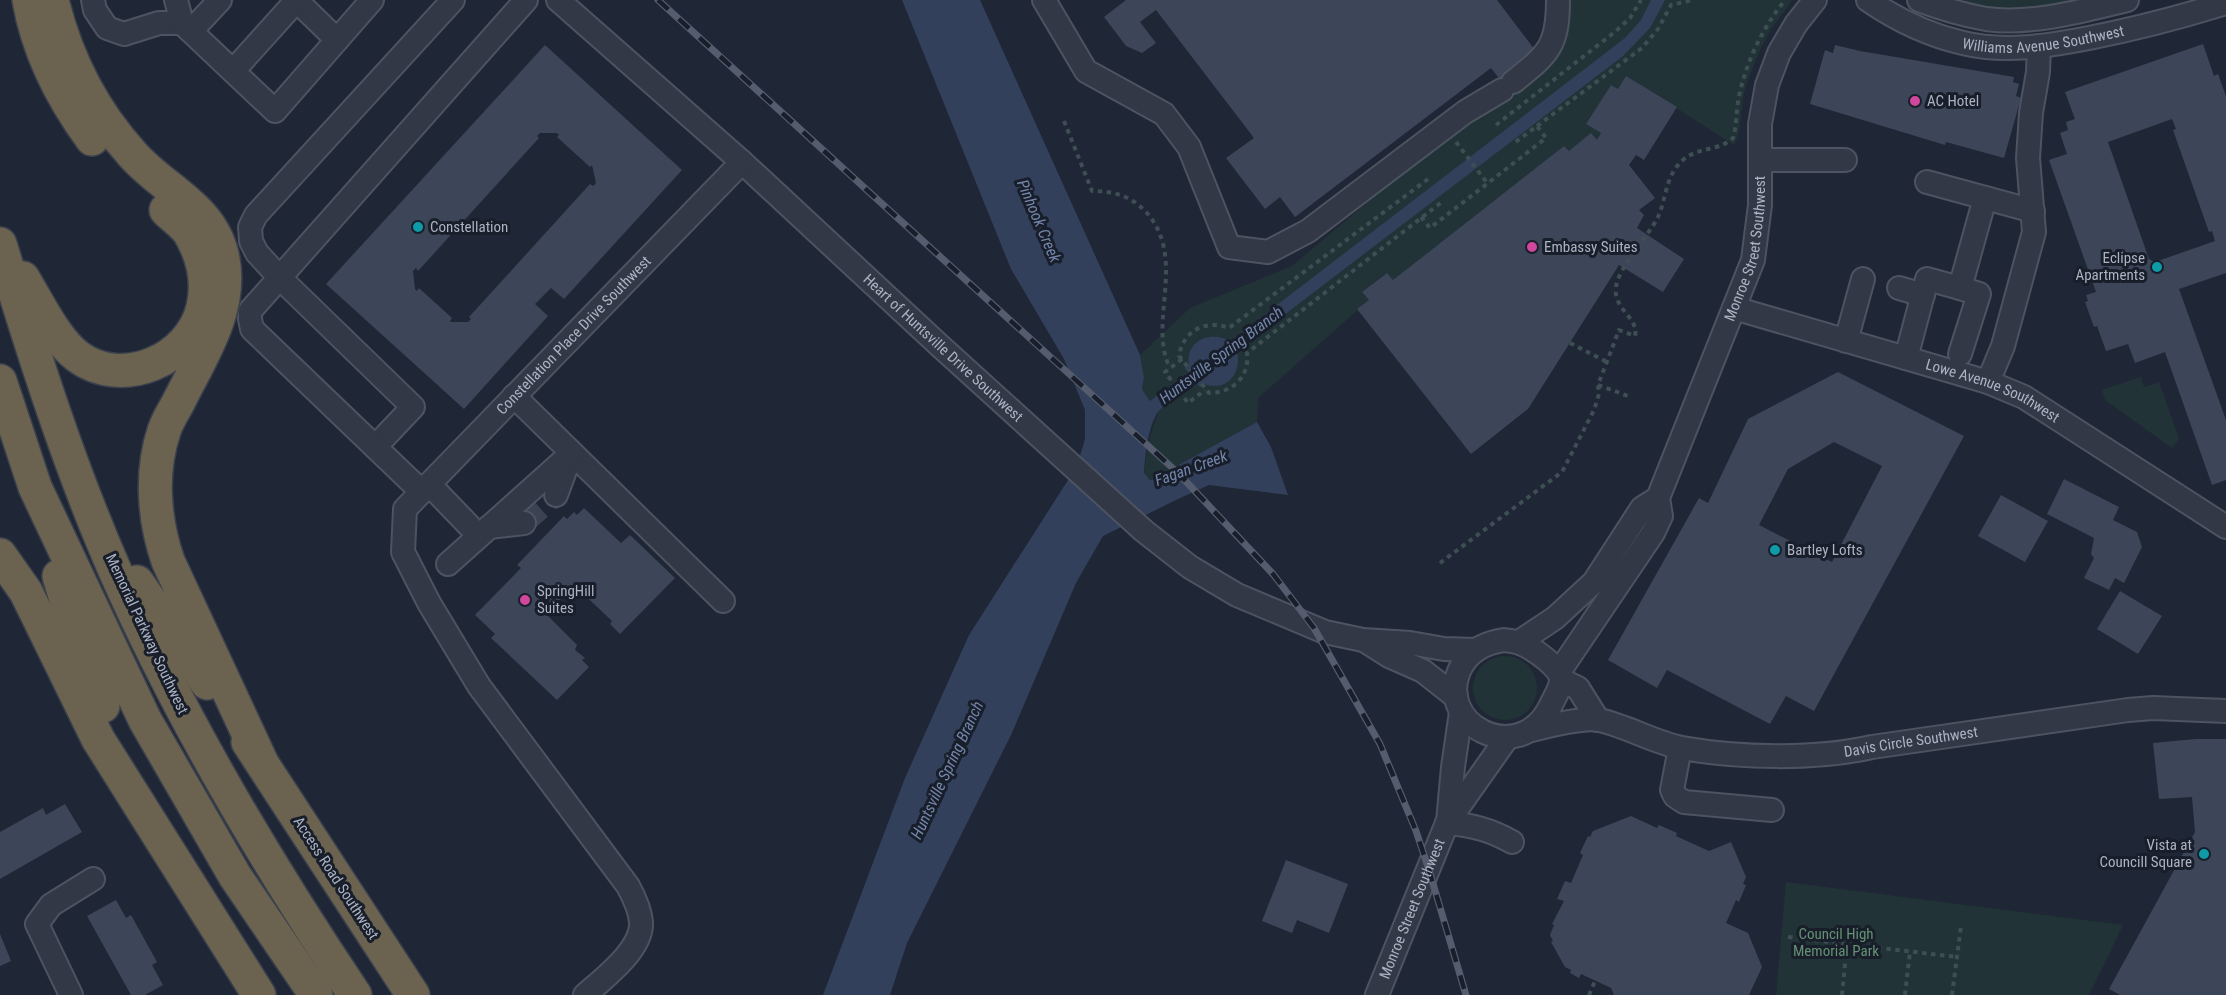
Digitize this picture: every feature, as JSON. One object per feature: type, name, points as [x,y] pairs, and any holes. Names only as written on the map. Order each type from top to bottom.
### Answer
[{"type":"highway","points":[[0,243],[67,348],[96,367],[108,370],[132,370],[158,362],[182,345],[198,321],[203,308],[205,279],[203,264],[188,231],[122,171],[79,121],[56,83],[46,60],[28,0]]},
{"type":"highway","points":[[52,0],[66,47],[95,105],[135,157],[205,217],[219,242],[223,256],[226,285],[220,315],[164,430],[157,471],[158,527],[168,561],[261,761]]},
{"type":"highway","name":"Memorial Parkway Southwest","points":[[0,243],[28,334],[93,519],[140,626],[192,729],[250,829],[355,995]]},
{"type":"highway","points":[[0,381],[35,487],[70,613],[137,801]]},
{"type":"highway","points":[[35,487],[145,720],[235,876],[316,995]]},
{"type":"highway","points":[[93,519],[261,761]]},
{"type":"highway","points":[[0,555],[27,592],[98,739],[259,995]]},
{"type":"highway","name":"Access Road Southwest","points":[[261,761],[413,995]]},
{"type":"street","points":[[93,0],[95,10],[107,28],[124,34],[159,23],[186,27],[220,0]]},
{"type":"street","points":[[176,0],[186,27],[275,111],[372,0]]},
{"type":"street","points":[[233,71],[297,0],[337,40]]},
{"type":"street","points":[[375,447],[413,406],[257,253],[251,241],[250,227],[256,216],[453,0]]},
{"type":"street","points":[[524,523],[484,532],[425,488],[375,447],[252,328],[250,311],[526,0]]},
{"type":"street","name":"Heart of Huntsville Drive Southwest","points":[[558,0],[742,162],[1144,531],[1190,567],[1237,595],[1320,630],[1363,640],[1410,643],[1444,649],[1476,650]]},
{"type":"street","points":[[1044,0],[1086,71],[1164,114],[1189,147],[1229,248],[1268,252],[1308,231],[1465,112],[1508,86],[1545,56],[1558,21],[1558,0]]},
{"type":"street","name":"Monroe Street Southwest","points":[[1532,730],[1547,714],[1560,676],[1653,533],[1661,516],[1658,498],[1753,260],[1760,205],[1760,117],[1767,85],[1779,53],[1796,24],[1815,0]]},
{"type":"street","name":"Williams Avenue Southwest","points":[[1868,0],[1913,26],[1964,44],[2014,48],[2039,46],[2137,28],[2226,3]]},
{"type":"street","name":"Williams Avenue Southwest","points":[[1919,0],[1987,19],[2017,20],[2056,15],[2127,0]]},
{"type":"street","points":[[1988,382],[2003,346],[2034,232],[2028,158],[2039,46]]},
{"type":"street","points":[[1760,160],[1845,160]]},
{"type":"street","name":"Constellation Place Drive Southwest","points":[[585,995],[614,969],[638,942],[641,924],[636,902],[628,886],[479,686],[429,603],[403,552],[405,509],[742,162]]},
{"type":"street","points":[[1927,182],[2033,211]]},
{"type":"street","points":[[1960,288],[1985,198]]},
{"type":"street","points":[[1846,341],[1863,279]]},
{"type":"street","points":[[1906,358],[1927,279],[1979,294],[1960,354]]},
{"type":"street","points":[[1899,288],[1923,295]]},
{"type":"street","name":"Lowe Avenue Southwest","points":[[1734,309],[1988,382],[2024,397],[2226,527]]},
{"type":"street","points":[[514,396],[723,601]]},
{"type":"street","points":[[556,495],[572,453]]},
{"type":"street","points":[[448,564],[572,453]]},
{"type":"street","name":"Monroe Street Southwest","points":[[1519,642],[1555,618],[1594,582],[1642,508],[1658,498]]},
{"type":"street","name":"Heart of Huntsville Drive Southwest","points":[[1363,640],[1389,656],[1423,671],[1459,704]]},
{"type":"street","points":[[1459,704],[1469,723],[1480,731],[1507,738],[1556,724],[1598,720],[1578,688],[1560,676],[1532,648],[1519,642],[1504,640],[1489,643],[1476,650]]},
{"type":"street","name":"Monroe Street Southwest","points":[[1448,823],[1459,704],[1456,684],[1459,671],[1466,659],[1476,650]]},
{"type":"street","name":"Davis Circle Southwest","points":[[1598,720],[1680,748],[1736,754],[1793,755],[1845,753],[1872,747],[2128,710],[2153,708],[2226,711]]},
{"type":"street","name":"Monroe Street Southwest","points":[[1377,995],[1448,823],[1507,738]]},
{"type":"street","points":[[1680,748],[1672,790],[1672,794],[1677,798],[1684,802],[1772,810]]},
{"type":"street","points":[[1448,823],[1480,827],[1512,842]]},
{"type":"street","points":[[71,995],[37,924],[51,905],[93,879]]},
{"type":"path","points":[[1496,125],[1624,24],[1641,0]]},
{"type":"path","points":[[1513,144],[1642,48],[1658,28],[1671,5],[1693,0]]},
{"type":"path","points":[[1440,563],[1562,472],[1594,410],[1599,394],[1598,385],[1619,330],[1635,336],[1633,322],[1617,301],[1616,290],[1620,275],[1657,218],[1668,180],[1679,164],[1694,152],[1721,146],[1733,138],[1747,66],[1764,30],[1785,0]]},
{"type":"path","points":[[1064,121],[1092,191],[1114,192],[1136,202],[1156,224],[1165,256],[1163,348],[1170,368]]},
{"type":"path","points":[[1421,217],[1430,228],[1488,184],[1546,138],[1537,126]]},
{"type":"path","points":[[1456,142],[1488,184]]},
{"type":"path","points":[[1428,178],[1229,328],[1216,324],[1192,332],[1181,345],[1179,356],[1209,393],[1218,393],[1234,386],[1245,373],[1246,353],[1443,201]]},
{"type":"path","points":[[1570,343],[1607,362]]},
{"type":"path","points":[[1182,359],[1165,372],[1166,375],[1188,403],[1205,390]]},
{"type":"path","points":[[1598,385],[1628,396]]},
{"type":"path","points":[[1952,995],[1961,926]]},
{"type":"path","points":[[1788,937],[1957,957]]},
{"type":"path","points":[[1842,995],[1847,944]]},
{"type":"path","points":[[1905,995],[1910,951]]},
{"type":"path","points":[[1589,995],[1595,981]]},
{"type":"green space","points":[[1568,0],[1792,0],[1768,34],[1753,67],[1744,93],[1737,139],[1734,145],[1626,76],[1618,89],[1611,85],[1586,124],[1601,133],[1597,140],[1569,151],[1564,146],[1393,280],[1386,273],[1362,292],[1369,300],[1258,398],[1257,422],[1159,478],[1150,480],[1144,474],[1147,450],[1158,413],[1142,389],[1144,378],[1140,355],[1190,308],[1292,266],[1439,142],[1524,75]]},
{"type":"green space","points":[[1953,0],[2090,0],[2025,11],[1988,9]]},
{"type":"green space","points":[[2141,377],[2144,387],[2159,382],[2179,439],[2172,448],[2105,400],[2102,390]]},
{"type":"green space","points":[[1505,656],[1523,662],[1531,670],[1537,688],[1531,706],[1523,714],[1505,720],[1487,714],[1479,706],[1473,688],[1479,670],[1487,662]]},
{"type":"green space","name":"Council High Memorial Park","points":[[1786,882],[2123,925],[2089,995],[1776,995]]},
{"type":"water","points":[[902,0],[980,0],[1140,355],[1144,378],[1142,389],[1150,401],[1188,372],[1185,368],[1189,365],[1191,350],[1200,340],[1215,337],[1230,341],[1625,38],[1641,20],[1651,0],[1665,0],[1650,28],[1623,56],[1237,351],[1237,367],[1231,379],[1226,383],[1212,386],[1204,384],[1200,387],[1196,383],[1158,412],[1149,433],[1145,459],[1144,473],[1150,480],[1159,478],[1257,422],[1271,447],[1288,495],[1209,485],[1103,536],[1076,583],[1011,735],[907,943],[890,995],[823,995],[905,778],[969,635],[1077,466],[1085,439],[1085,410],[1064,359],[1011,269]]},
{"type":"building","points":[[1126,0],[1497,0],[1541,58],[1505,86],[1491,68],[1295,217],[1280,197],[1265,209],[1226,158],[1254,138],[1156,10],[1140,22],[1156,43],[1142,53],[1126,46],[1104,17]]},
{"type":"building","name":"Eclipse Apartments","points":[[2203,44],[2214,76],[2218,74],[2226,96],[2226,273],[2179,289],[2226,420],[2226,480],[2212,485],[2165,352],[2135,363],[2128,344],[2106,351],[2097,326],[2094,327],[2085,302],[2088,301],[2086,295],[2096,292],[2049,160],[2067,154],[2060,133],[2068,130],[2066,122],[2075,119],[2065,92]],"holes":[[[2172,119],[2176,129],[2173,130],[2209,232],[2212,231],[2215,241],[2155,262],[2149,259],[2108,142]]]},
{"type":"building","name":"Constellation","points":[[545,45],[682,170],[564,299],[551,288],[535,304],[548,316],[464,409],[326,284]],"holes":[[[540,133],[559,135],[557,137],[590,167],[592,165],[596,183],[593,186],[590,184],[469,317],[471,319],[468,322],[451,322],[452,318],[419,288],[417,291],[415,289],[413,271],[416,268],[418,271],[539,138],[537,136]]]},
{"type":"building","name":"AC Hotel","points":[[1835,45],[2014,77],[2013,82],[2019,84],[2016,96],[2021,98],[2004,158],[1946,142],[1945,145],[1810,104],[1825,50],[1833,53]]},
{"type":"building","name":"Embassy Suites","points":[[1626,76],[1677,107],[1644,160],[1636,155],[1629,165],[1655,198],[1639,210],[1644,215],[1637,228],[1684,259],[1663,292],[1619,265],[1528,409],[1471,454],[1357,309],[1369,300],[1362,292],[1387,273],[1393,280],[1564,146],[1569,151],[1591,133],[1597,140],[1601,133],[1586,124],[1611,85],[1618,89]]},
{"type":"building","name":"Bartley Lofts","points":[[1838,372],[1964,436],[1814,711],[1786,696],[1770,724],[1667,670],[1657,688],[1608,660],[1699,498],[1708,503],[1748,419]],"holes":[[[1834,442],[1882,466],[1832,562],[1759,525],[1788,469]]]},
{"type":"building","points":[[2064,479],[2119,507],[2113,520],[2137,532],[2142,547],[2124,583],[2115,578],[2109,590],[2084,578],[2094,558],[2091,554],[2094,538],[2047,514]]},
{"type":"building","points":[[2001,495],[2048,521],[2025,562],[1978,536]]},
{"type":"building","name":"SpringHill Suites","points":[[584,508],[621,543],[630,535],[675,578],[620,634],[610,624],[612,621],[574,585],[546,614],[577,645],[575,650],[585,658],[582,660],[589,667],[557,700],[491,638],[495,634],[475,615],[521,568],[517,565],[564,516],[567,519],[574,512],[577,515]]},
{"type":"building","points":[[2120,591],[2162,616],[2138,654],[2097,629]]},
{"type":"building","name":"Vista at Councill Square","points":[[2226,739],[2226,995],[2120,995],[2109,989],[2195,832],[2192,797],[2159,799],[2153,743]]},
{"type":"building","points":[[65,804],[82,832],[0,879],[0,832],[43,808],[46,815]]},
{"type":"building","points":[[1631,816],[1657,828],[1659,825],[1677,833],[1676,836],[1709,851],[1731,842],[1746,877],[1743,884],[1746,885],[1739,902],[1736,900],[1726,923],[1748,933],[1762,967],[1749,995],[1614,995],[1611,988],[1581,974],[1579,978],[1565,967],[1551,942],[1553,941],[1550,935],[1554,925],[1552,924],[1564,901],[1557,899],[1565,881],[1571,883],[1588,836],[1590,837],[1593,831]]},
{"type":"building","points":[[1286,860],[1348,884],[1329,933],[1297,920],[1292,933],[1262,921]]},
{"type":"building","points":[[116,900],[126,918],[131,915],[157,962],[152,965],[163,985],[145,995],[131,995],[87,916]]},
{"type":"building","points":[[0,934],[11,961],[0,966]]},
{"type":"tunnel","points":[[524,523],[556,495]]},
{"type":"railway","points":[[658,0],[1178,473],[1273,574],[1314,628],[1380,744],[1416,831],[1466,995]]},
{"type":"place","name":"AC Hotel","points":[[1915,101]]},
{"type":"place","name":"Constellation","points":[[418,227]]},
{"type":"place","name":"Embassy Suites","points":[[1532,247]]},
{"type":"place","name":"Eclipse Apartments","points":[[2157,267]]},
{"type":"place","name":"Bartley Lofts","points":[[1775,550]]},
{"type":"place","name":"SpringHill Suites","points":[[525,600]]},
{"type":"place","name":"Vista at Councill Square","points":[[2204,854]]},
{"type":"water label","name":"Pinhook Creek","points":[[1039,221]]},
{"type":"water label","name":"Huntsville Spring Branch","points":[[1221,355]]},
{"type":"water label","name":"Fagan Creek","points":[[1191,468]]},
{"type":"water label","name":"Huntsville Spring Branch","points":[[947,770]]}]
